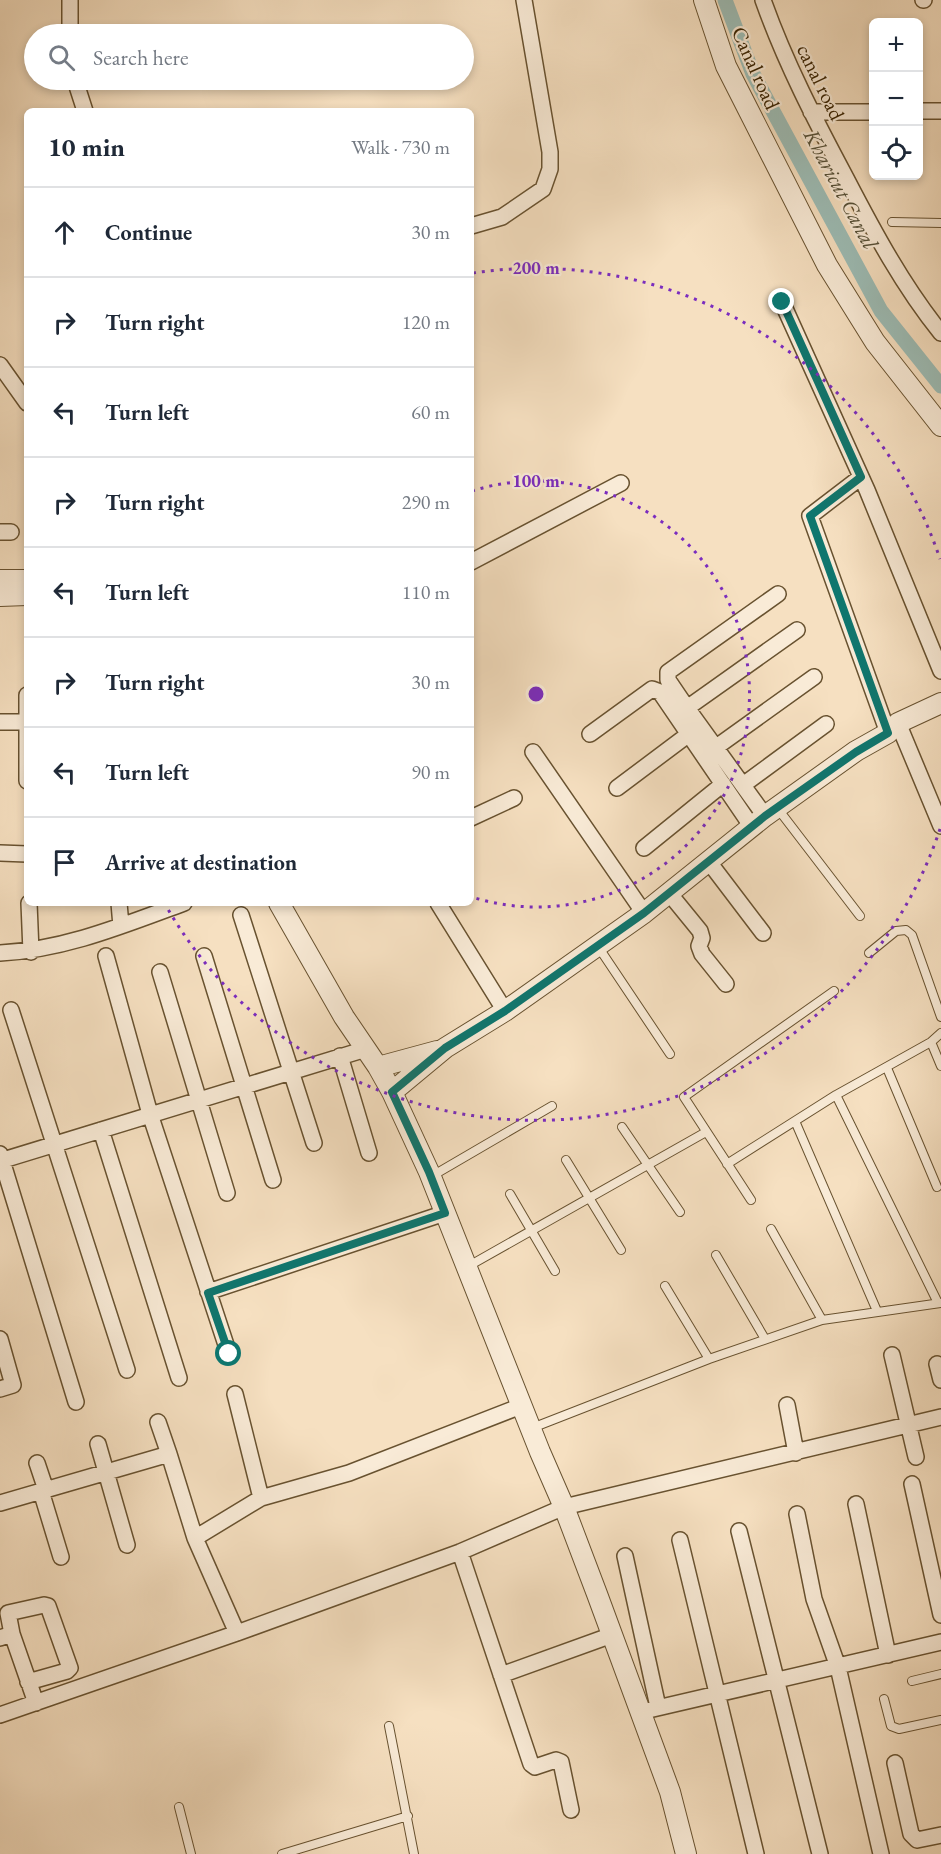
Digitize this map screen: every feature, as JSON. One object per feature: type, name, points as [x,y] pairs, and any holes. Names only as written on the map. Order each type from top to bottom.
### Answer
[{"type":"street","points":[[70,0],[70,24]]},
{"type":"street","points":[[474,225],[502,217],[543,189],[550,169],[548,142],[524,0]]},
{"type":"street","name":"Canal road","points":[[704,0],[726,66],[827,265],[875,342],[941,426]]},
{"type":"street","name":"canal road","points":[[763,0],[779,44],[811,112],[877,237],[922,310],[941,333]]},
{"type":"street","points":[[78,90],[84,108]]},
{"type":"street","points":[[923,111],[941,111]]},
{"type":"street","points":[[811,112],[869,112]]},
{"type":"street","points":[[782,302],[861,477],[941,671]]},
{"type":"street","points":[[0,365],[24,399]]},
{"type":"street","points":[[861,477],[810,516],[893,728],[941,826]]},
{"type":"street","points":[[474,560],[621,483]]},
{"type":"street","points":[[0,580],[24,580]]},
{"type":"street","points":[[765,817],[668,680],[668,672],[778,594]]},
{"type":"street","points":[[0,596],[24,595]]},
{"type":"street","points":[[687,708],[797,630]]},
{"type":"street","points":[[716,747],[814,677]]},
{"type":"street","points":[[590,734],[652,689],[660,692],[723,784],[765,817]]},
{"type":"street","points":[[392,1092],[445,1048],[505,1011],[644,913],[765,817],[856,752],[893,728],[941,703]]},
{"type":"street","points":[[0,722],[24,722]]},
{"type":"street","points":[[743,785],[826,724]]},
{"type":"street","points":[[617,788],[689,734]]},
{"type":"street","points":[[533,753],[644,913]]},
{"type":"street","points":[[644,848],[723,784]]},
{"type":"street","points":[[474,817],[514,798]]},
{"type":"street","points":[[0,853],[24,854]]},
{"type":"street","points":[[709,862],[763,933]]},
{"type":"street","points":[[669,893],[700,931],[702,938],[699,946],[702,954],[726,984]]},
{"type":"street","points":[[29,906],[31,952]]},
{"type":"street","points":[[119,906],[121,926]]},
{"type":"street","points":[[0,953],[31,952],[96,935],[176,906]]},
{"type":"street","points":[[282,906],[344,1017],[392,1092],[467,1267],[521,1406],[564,1507],[612,1635],[649,1710]]},
{"type":"street","points":[[440,906],[505,1011]]},
{"type":"street","points":[[241,915],[314,1143]]},
{"type":"street","points":[[106,956],[150,1114],[229,1354]]},
{"type":"street","points":[[204,956],[273,1180]]},
{"type":"street","points":[[160,972],[227,1193]]},
{"type":"street","points":[[11,1010],[127,1370]]},
{"type":"street","points":[[378,1067],[445,1048]]},
{"type":"street","points":[[76,1402],[1,1159],[366,1049]]},
{"type":"street","points":[[339,1056],[369,1153]]},
{"type":"street","points":[[101,1130],[179,1378]]},
{"type":"street","points":[[208,1293],[445,1213]]},
{"type":"street","points":[[0,1339],[13,1385],[0,1389]]},
{"type":"street","points":[[892,1355],[916,1457]]},
{"type":"street","points":[[937,1364],[941,1380]]},
{"type":"street","points":[[235,1394],[261,1498]]},
{"type":"street","points":[[787,1405],[796,1453]]},
{"type":"street","points":[[195,1538],[261,1498],[349,1473],[521,1406]]},
{"type":"street","points":[[0,1715],[237,1633],[460,1552],[564,1507],[941,1418]]},
{"type":"street","points":[[158,1422],[195,1538],[237,1633]]},
{"type":"street","points":[[98,1444],[127,1545]]},
{"type":"street","points":[[0,1503],[168,1454]]},
{"type":"street","points":[[38,1462],[43,1490],[62,1557]]},
{"type":"street","points":[[912,1485],[941,1615]]},
{"type":"street","points":[[856,1504],[888,1655]]},
{"type":"street","points":[[797,1514],[814,1599],[838,1667],[881,1854]]},
{"type":"street","points":[[738,1531],[820,1854]]},
{"type":"street","points":[[680,1540],[756,1854]]},
{"type":"street","points":[[460,1552],[531,1764],[535,1767],[556,1760],[561,1762],[571,1810]]},
{"type":"street","points":[[625,1556],[649,1710],[686,1854]]},
{"type":"street","points":[[28,1682],[67,1671],[70,1668],[48,1606],[44,1605],[8,1613],[6,1636],[36,1703]]},
{"type":"street","points":[[501,1675],[612,1635]]},
{"type":"street","points":[[649,1710],[941,1642]]},
{"type":"street","points":[[895,1763],[910,1834],[917,1840],[941,1834]]},
{"type":"lane","points":[[892,222],[941,223]]},
{"type":"lane","points":[[765,817],[860,916]]},
{"type":"lane","points":[[869,952],[896,931],[906,930],[912,935],[941,1017]]},
{"type":"lane","points":[[598,946],[670,1054]]},
{"type":"lane","points":[[752,1200],[684,1097],[834,991]]},
{"type":"lane","points":[[727,1164],[836,1095],[931,1042],[941,1033]]},
{"type":"lane","points":[[931,1042],[939,1054],[941,1066]]},
{"type":"lane","points":[[887,1068],[937,1187]]},
{"type":"lane","points":[[530,1428],[709,1359],[822,1320],[940,1303],[836,1095]]},
{"type":"lane","points":[[430,1177],[552,1106]]},
{"type":"lane","points":[[795,1121],[877,1311]]},
{"type":"lane","points":[[622,1127],[680,1212]]},
{"type":"lane","points":[[467,1267],[706,1132]]},
{"type":"lane","points":[[566,1160],[621,1250]]},
{"type":"lane","points":[[510,1194],[555,1271]]},
{"type":"lane","points":[[771,1229],[822,1320]]},
{"type":"lane","points":[[716,1255],[765,1339]]},
{"type":"lane","points":[[665,1286],[709,1359]]},
{"type":"lane","points":[[912,1680],[941,1674]]},
{"type":"lane","points":[[884,1699],[891,1726],[898,1729],[941,1720]]},
{"type":"lane","points":[[388,1726],[414,1854]]},
{"type":"lane","points":[[180,1807],[190,1854]]},
{"type":"lane","points":[[282,1854],[408,1816]]},
{"type":"waterway","name":"Kharicut Canal","points":[[725,0],[753,74],[881,311],[941,386]]},
{"type":"route","points":[[229,1354],[208,1293],[445,1213],[392,1092],[445,1048],[505,1011],[644,913],[765,816],[856,752],[888,733],[810,516],[861,477],[782,302]]}]
